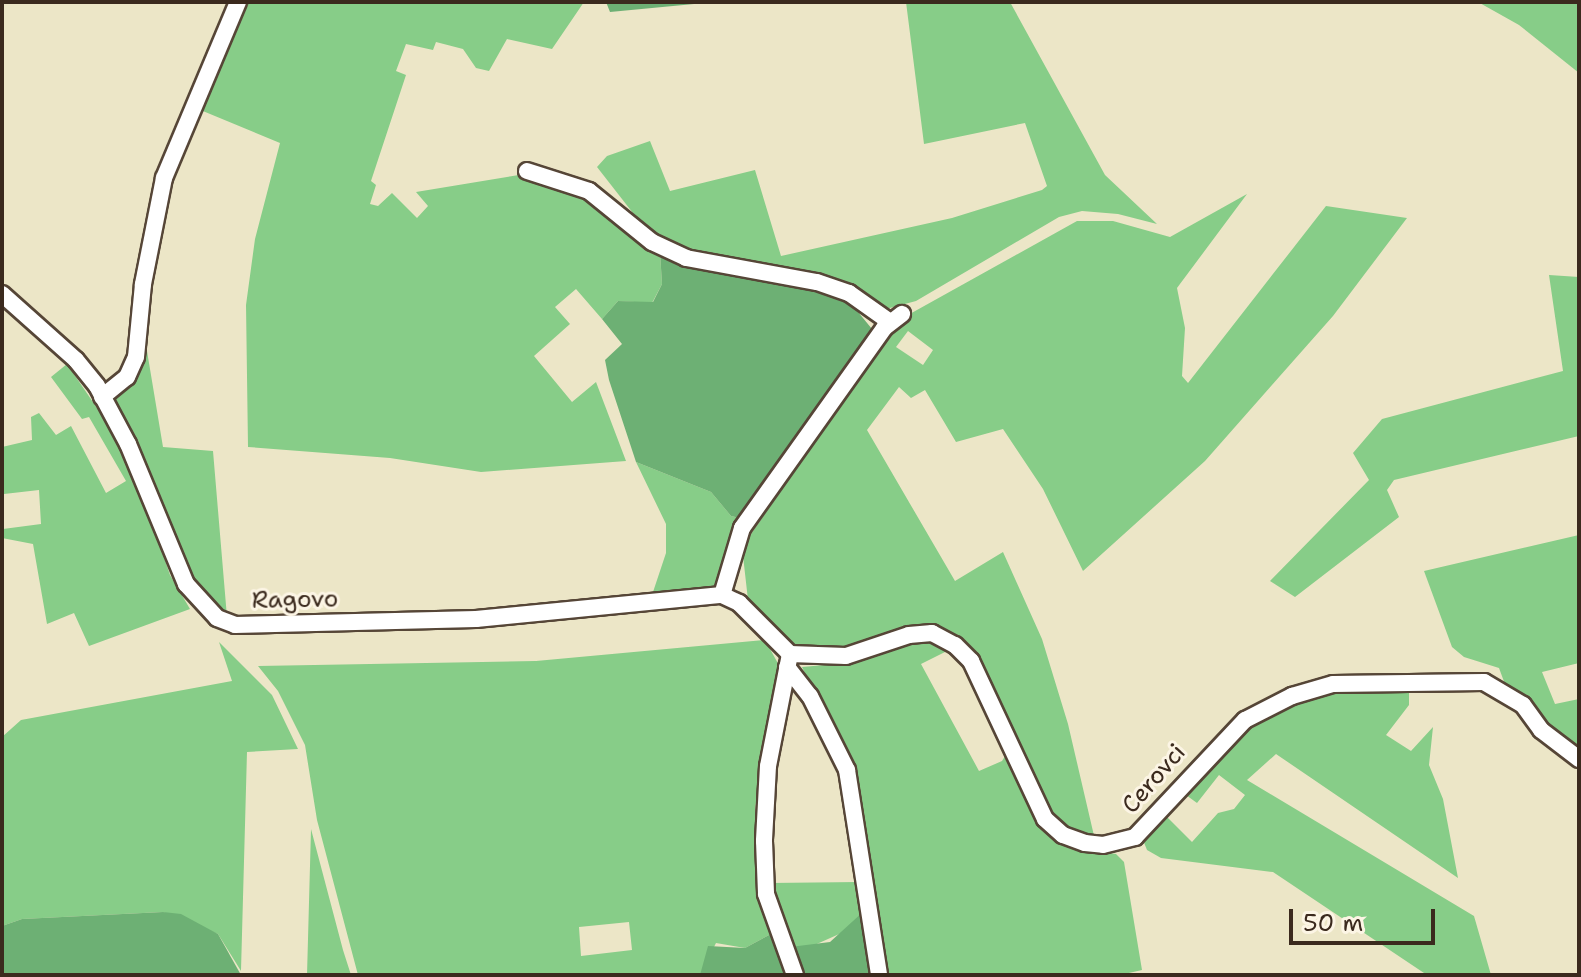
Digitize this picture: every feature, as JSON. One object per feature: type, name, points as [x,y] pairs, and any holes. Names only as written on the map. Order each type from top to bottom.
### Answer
[{"type":"street","points":[[102,397],[127,377],[136,357],[143,284],[164,178],[238,2]]},
{"type":"street","points":[[527,171],[589,191],[652,242],[686,258],[817,282],[849,293],[896,318],[742,528],[722,595],[739,603],[788,661],[816,706],[847,770],[879,975]]},
{"type":"street","name":"Ragovo","points":[[2,294],[76,360],[102,397],[128,444],[186,584],[201,605],[235,625],[476,619],[722,595]]},
{"type":"street","name":"Cerovci","points":[[788,661],[846,656],[909,635],[932,633],[955,645],[971,661],[1045,819],[1063,835],[1085,843],[1103,845],[1135,837],[1245,720],[1292,696],[1333,684],[1484,682],[1523,705],[1541,730],[1579,759]]},
{"type":"street","points":[[788,661],[768,766],[764,841],[766,894],[795,975]]},
{"type":"green space","points":[[242,2],[584,2],[552,49],[507,39],[489,71],[476,68],[463,49],[436,42],[433,50],[406,44],[396,71],[406,75],[371,181],[376,185],[370,204],[378,206],[392,193],[417,218],[428,206],[416,192],[525,174],[582,196],[660,252],[662,284],[652,303],[618,301],[602,319],[576,289],[555,307],[570,324],[534,356],[572,402],[596,382],[626,461],[481,472],[390,458],[248,447],[246,305],[255,239],[280,143],[198,109]]},
{"type":"green space","points":[[606,2],[715,2],[610,12]]},
{"type":"green space","points":[[906,2],[1010,2],[1105,175],[1157,224],[1118,214],[1082,211],[1059,217],[916,301],[886,309],[866,297],[687,253],[647,231],[597,167],[607,156],[650,141],[670,191],[755,170],[781,256],[952,218],[1042,190],[1047,186],[1025,123],[924,144]]},
{"type":"green space","points":[[1478,2],[1579,2],[1579,73],[1519,25]]},
{"type":"green space","points":[[1247,194],[1177,288],[1185,328],[1182,376],[1188,383],[1326,206],[1407,218],[1333,316],[1205,461],[1083,571],[1043,489],[1003,429],[956,442],[925,390],[911,398],[899,387],[867,430],[955,581],[1003,552],[1042,639],[1068,724],[1095,840],[1084,839],[1052,820],[1004,716],[943,631],[843,650],[797,648],[748,600],[742,547],[899,320],[1077,221],[1113,221],[1170,237]],"holes":[[[908,331],[933,350],[923,365],[896,347]]]},
{"type":"green space","points":[[660,252],[817,288],[849,301],[872,329],[870,340],[744,519],[731,516],[711,492],[636,462],[609,380],[605,360],[622,344],[602,319],[618,301],[653,302],[662,284]]},
{"type":"green space","points":[[1549,275],[1579,277],[1579,436],[1394,480],[1387,490],[1399,517],[1295,597],[1270,581],[1369,480],[1353,453],[1382,419],[1563,371]]},
{"type":"green space","points":[[145,339],[163,447],[213,451],[227,617],[192,583],[111,402],[125,389]]},
{"type":"green space","points":[[67,364],[112,430],[150,515],[170,575],[190,609],[89,646],[74,613],[47,624],[33,544],[2,538],[3,529],[41,524],[39,490],[4,494],[2,481],[2,447],[32,440],[31,417],[39,413],[56,435],[71,426],[106,493],[126,481],[89,417],[82,419],[51,377]]},
{"type":"green space","points":[[636,462],[711,492],[731,516],[744,519],[718,585],[661,597],[653,592],[666,553],[666,524]]},
{"type":"green space","points":[[1579,535],[1579,663],[1542,672],[1555,704],[1579,699],[1579,752],[1506,687],[1499,668],[1464,657],[1452,647],[1424,571]]},
{"type":"green space","points":[[765,640],[780,667],[755,808],[758,876],[771,934],[745,948],[716,943],[700,975],[358,975],[317,820],[305,745],[278,691],[258,666],[536,661]],"holes":[[[629,922],[632,950],[581,956],[579,927]]]},
{"type":"green space","points":[[924,641],[949,650],[921,664],[979,771],[1002,761],[1007,753],[1047,832],[1068,847],[1116,854],[1124,862],[1142,970],[1120,975],[888,975],[852,772],[802,667],[847,663]]},
{"type":"green space","points":[[219,642],[272,695],[298,749],[247,752],[241,971],[218,934],[163,912],[22,919],[2,926],[2,737],[21,720],[232,681]]},
{"type":"green space","points":[[1386,689],[1409,693],[1409,705],[1386,735],[1411,751],[1433,727],[1429,765],[1443,799],[1458,878],[1276,754],[1247,780],[1474,916],[1491,975],[1427,975],[1273,872],[1161,858],[1147,850],[1143,840],[1167,817],[1192,842],[1218,813],[1234,809],[1245,795],[1219,775],[1197,803],[1186,795],[1207,767],[1265,716],[1320,692]]},
{"type":"green space","points":[[311,829],[343,950],[351,975],[307,975]]},
{"type":"green space","points":[[859,882],[864,911],[846,931],[810,947],[790,947],[769,883]]},
{"type":"green space","points":[[864,911],[872,975],[700,975],[708,946],[745,948],[771,934],[780,961],[790,947],[830,942]]},
{"type":"green space","points":[[163,912],[181,914],[218,934],[241,975],[2,975],[2,926],[22,919]]}]
